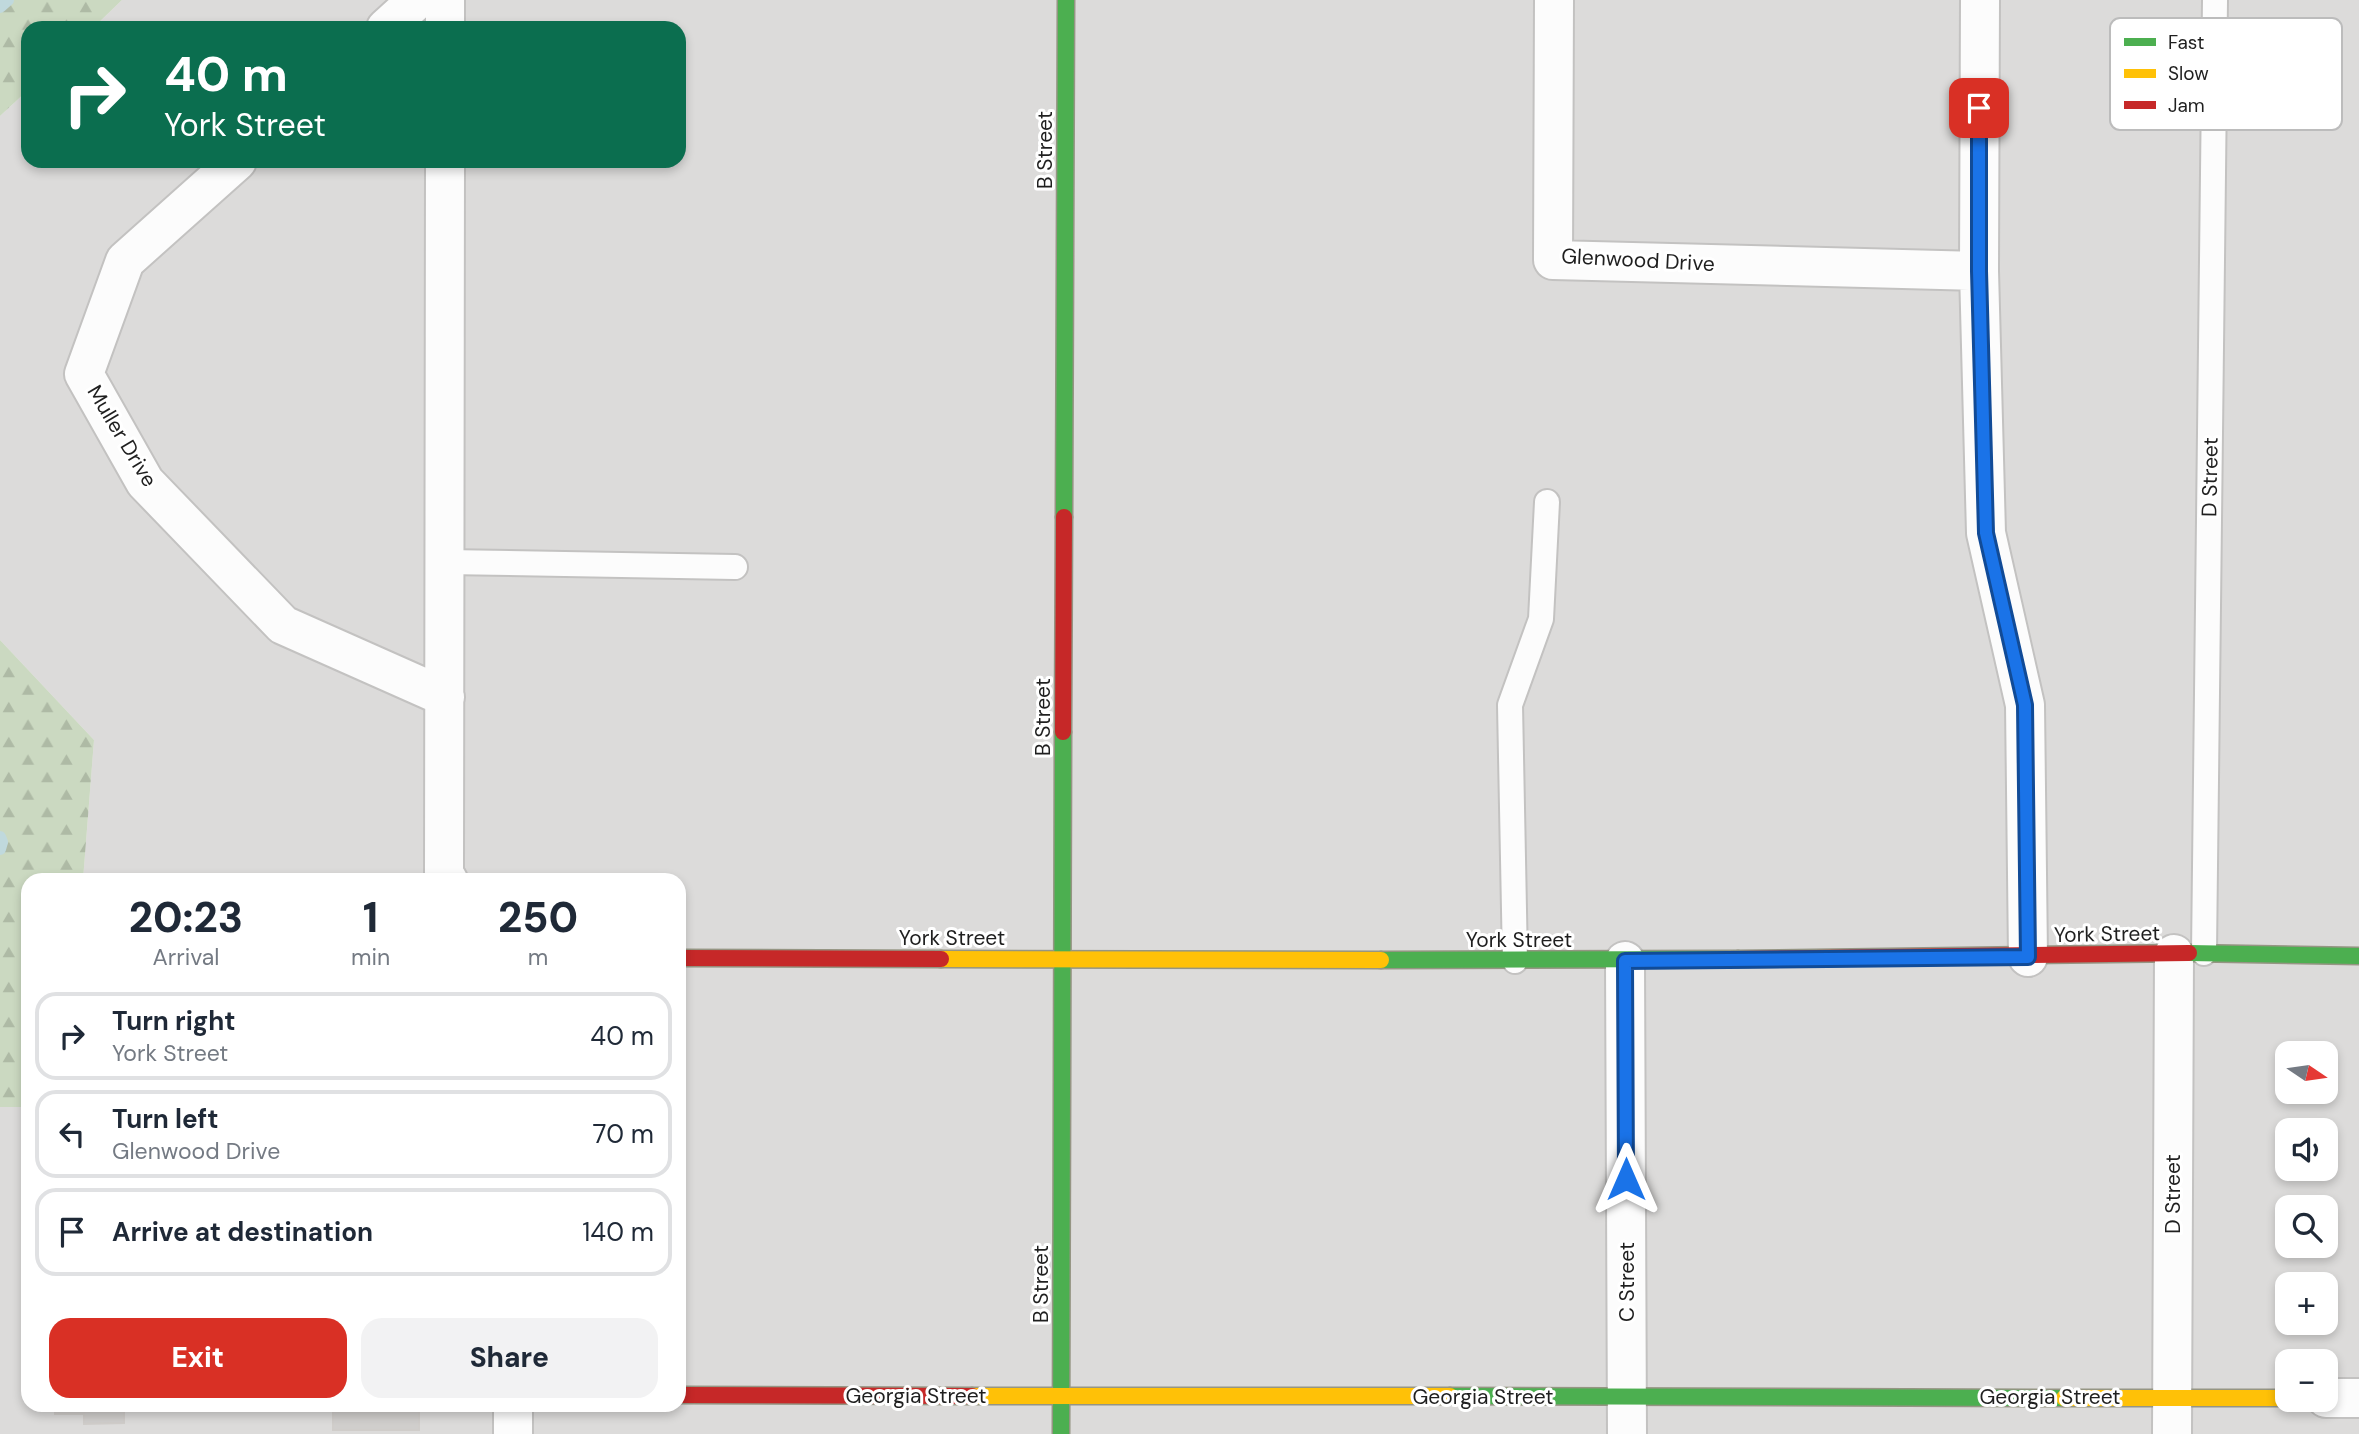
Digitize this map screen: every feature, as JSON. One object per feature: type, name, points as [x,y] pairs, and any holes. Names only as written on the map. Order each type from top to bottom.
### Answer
[{"type":"street","points":[[394,21],[418,0]]},
{"type":"street","points":[[445,0],[445,21]]},
{"type":"street","name":"B Street","points":[[1061,1434],[1066,0]]},
{"type":"street","name":"Glenwood Drive","points":[[1554,0],[1553,260],[1979,271]]},
{"type":"street","points":[[1980,0],[1979,271],[1986,533],[2025,705],[2028,957]]},
{"type":"street","name":"Muller Drive","points":[[229,168],[125,261],[84,374],[145,482],[284,625],[444,697]]},
{"type":"street","points":[[444,873],[445,168]]},
{"type":"street","name":"York Street","points":[[686,958],[1625,961],[2189,953],[2359,956]]},
{"type":"street","name":"D Street","points":[[2173,1416],[2189,953]]},
{"type":"street","name":"C Street","points":[[1625,961],[1627,1434]]},
{"type":"street","name":"Georgia Street","points":[[686,1395],[1627,1397],[2173,1416],[2275,1400]]},
{"type":"street","points":[[2338,1398],[2359,1398]]},
{"type":"street","points":[[513,1412],[513,1434]]},
{"type":"lane","name":"D Street","points":[[2215,0],[2215,18]]},
{"type":"lane","name":"D Street","points":[[2189,953],[2211,130]]},
{"type":"lane","points":[[1515,961],[1510,705],[1541,619],[1547,502]]},
{"type":"lane","points":[[445,562],[735,567]]},
{"type":"shaded area","points":[[122,0],[2359,0],[2359,1434],[0,1434],[0,1107],[21,1107],[21,1412],[686,1412],[686,873],[84,873],[94,740],[0,640],[0,116],[21,96],[21,168],[686,168],[686,21],[100,21]]},
{"type":"green space","points":[[0,0],[122,0],[100,21],[21,21],[21,96],[0,116]]},
{"type":"green space","points":[[0,640],[94,740],[84,873],[21,873],[21,1107],[0,1107]]},
{"type":"building","points":[[124,1412],[124,1423],[84,1424],[84,1414],[55,1414]]},
{"type":"building","points":[[333,1412],[419,1412],[419,1430],[333,1430]]},
{"type":"waterway","points":[[0,7],[8,0]]},
{"type":"waterway","points":[[0,837],[0,849]]},
{"type":"traffic: fast","points":[[1064,517],[1066,0]]},
{"type":"traffic: fast","points":[[1061,1434],[1063,732]]},
{"type":"traffic: fast","points":[[2189,953],[2359,956]]},
{"type":"traffic: fast","points":[[1381,960],[1738,959]]},
{"type":"traffic: fast","points":[[1450,1396],[2064,1398]]},
{"type":"traffic: slow","points":[[941,959],[1381,960]]},
{"type":"traffic: slow","points":[[972,1396],[1450,1396]]},
{"type":"traffic: slow","points":[[2064,1398],[2275,1398]]},
{"type":"traffic: jam","points":[[1063,732],[1064,517]]},
{"type":"traffic: jam","points":[[1738,959],[2189,953]]},
{"type":"traffic: jam","points":[[686,958],[941,959]]},
{"type":"traffic: jam","points":[[686,1395],[972,1396]]},
{"type":"route","points":[[1626,1179],[1625,961],[2028,957],[2025,705],[1986,533],[1979,271],[1979,108]]}]
